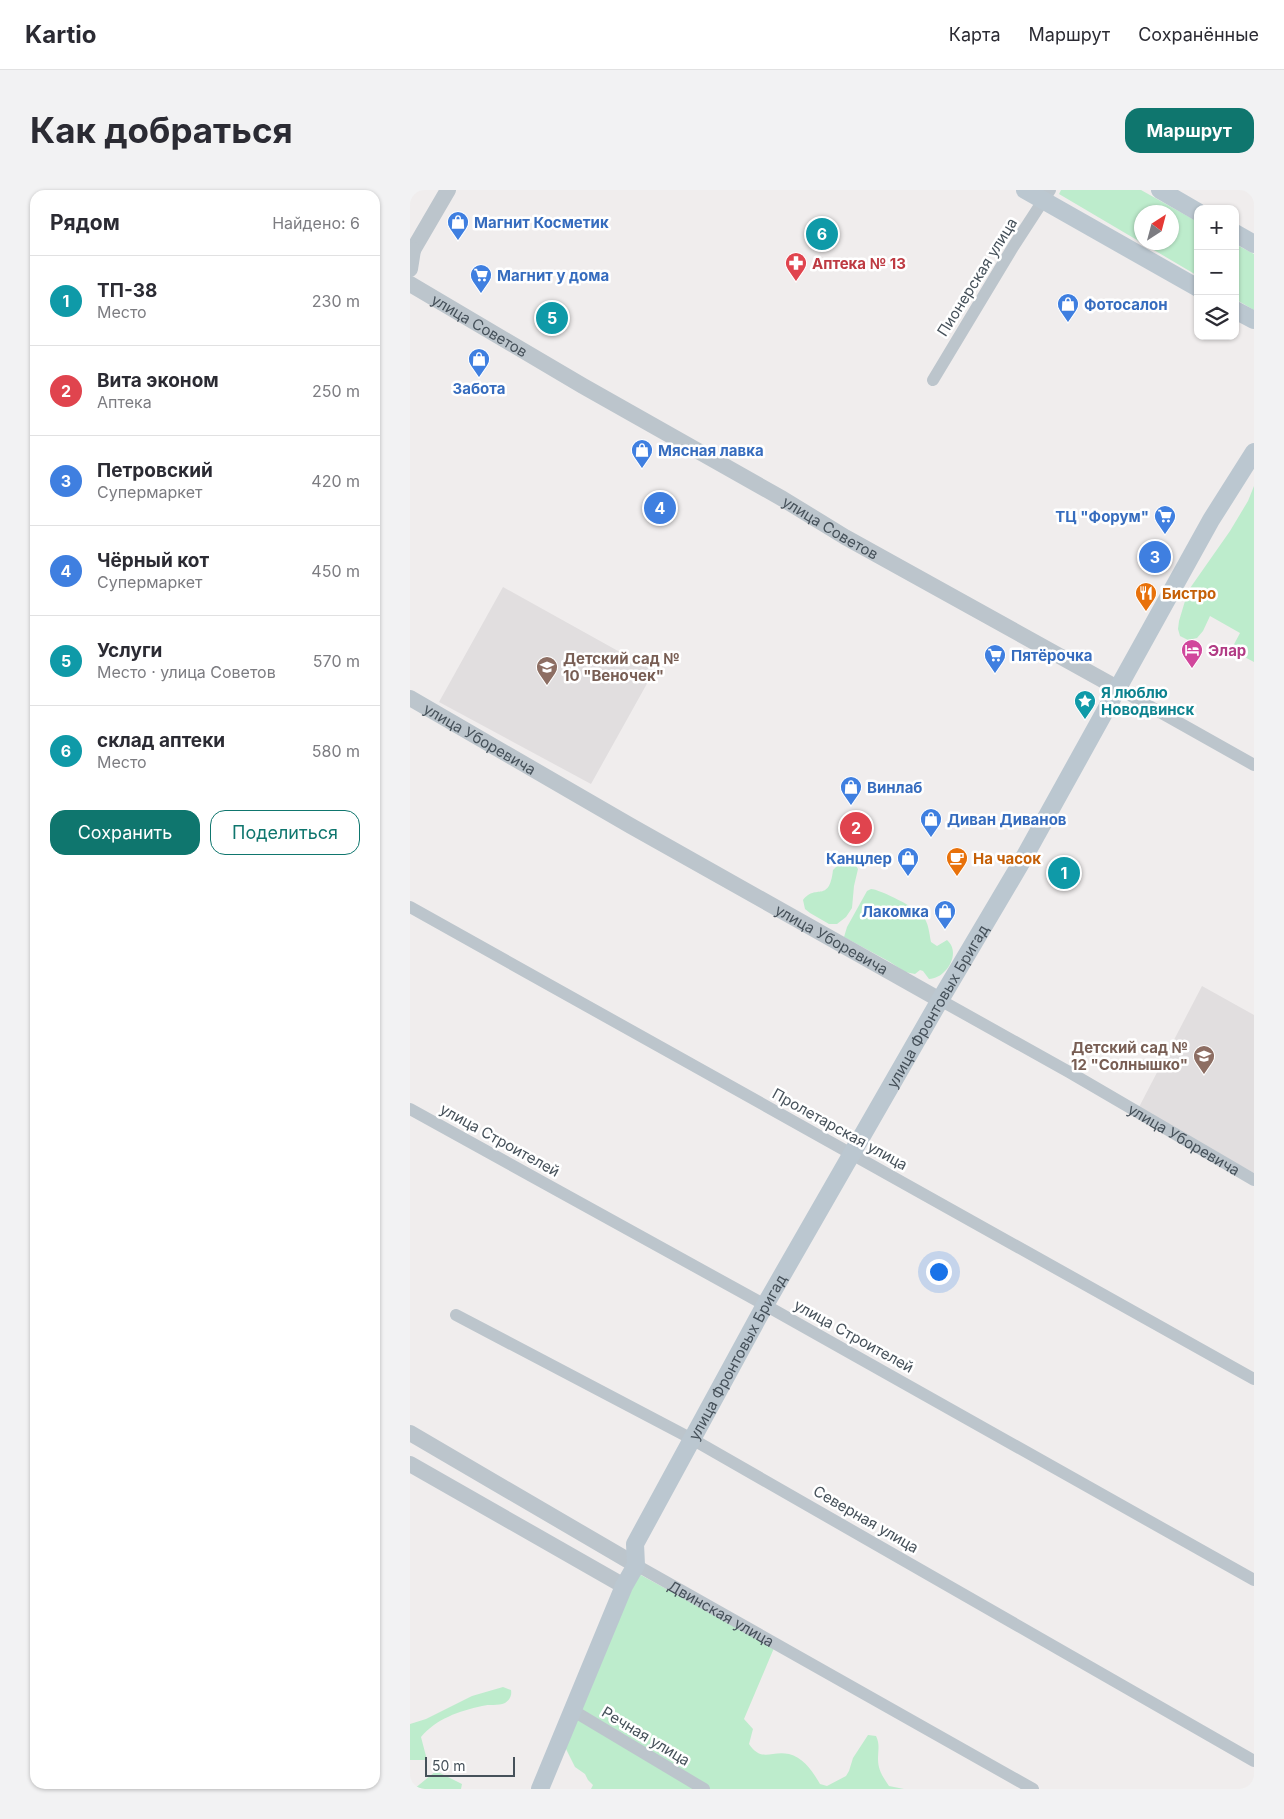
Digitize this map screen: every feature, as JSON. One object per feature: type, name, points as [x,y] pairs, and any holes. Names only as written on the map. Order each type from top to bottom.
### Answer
[{"type":"main road","points":[[1025,190],[1047,195],[1194,286]]},
{"type":"main road","points":[[1160,190],[1194,210]]},
{"type":"main road","points":[[1239,235],[1254,244]]},
{"type":"main road","points":[[1239,312],[1254,320]]},
{"type":"main road","name":"улица Фронтовых Бригад","points":[[636,1565],[635,1544],[765,1305],[1119,689],[1211,520],[1254,452]]},
{"type":"main road","points":[[540,1789],[624,1586],[636,1565]]},
{"type":"street","points":[[410,269],[412,251],[448,190]]},
{"type":"street","name":"Пионерская улица","points":[[933,380],[1013,247],[1047,195]]},
{"type":"street","name":"улица Советов","points":[[410,284],[566,377],[730,468],[846,537],[1136,697],[1254,765]]},
{"type":"street","name":"улица Уборевича","points":[[410,698],[631,826],[1069,1072],[1254,1180]]},
{"type":"street","name":"Пролетарская улица","points":[[410,907],[1254,1379]]},
{"type":"street","name":"улица Строителей","points":[[410,1109],[765,1305],[1254,1580]]},
{"type":"street","name":"Северная улица","points":[[456,1315],[692,1439],[1254,1761]]},
{"type":"street","name":"Двинская улица","points":[[410,1433],[636,1565],[1034,1789]]},
{"type":"street","points":[[410,1464],[624,1586]]},
{"type":"street","name":"Речная улица","points":[[572,1710],[704,1789]]},
{"type":"shaded area","name":"Детский сад № 10 \"Веночек\"","points":[[503,587],[654,671],[591,784],[439,702]]},
{"type":"shaded area","name":"Детский сад № 12 \"Солнышко\"","points":[[1202,986],[1254,1015],[1254,1173],[1138,1109]]},
{"type":"green space","points":[[1061,190],[1141,190],[1168,205],[1134,205],[1134,238],[1059,194]]},
{"type":"green space","points":[[1179,211],[1194,220],[1194,274],[1154,250],[1179,250]]},
{"type":"green space","points":[[1239,246],[1254,254],[1254,310],[1239,301]]},
{"type":"green space","points":[[1254,486],[1254,662],[1231,650],[1240,633],[1210,616],[1203,631],[1197,638],[1188,640],[1180,636],[1178,629],[1188,591],[1230,531],[1248,501]]},
{"type":"green space","points":[[844,859],[854,863],[858,869],[852,908],[846,917],[837,924],[829,924],[805,909],[803,900],[808,895],[825,890],[828,887],[833,870]]},
{"type":"green space","points":[[871,889],[882,892],[920,913],[926,922],[931,942],[937,946],[947,940],[953,952],[952,958],[950,964],[941,975],[929,979],[920,970],[915,974],[905,972],[844,937],[847,927],[867,891]]},
{"type":"green space","points":[[639,1574],[774,1648],[744,1719],[753,1729],[749,1744],[754,1750],[767,1755],[783,1753],[799,1758],[820,1784],[827,1786],[846,1776],[853,1758],[868,1735],[876,1736],[878,1763],[883,1776],[889,1786],[904,1789],[591,1789],[593,1785],[585,1774],[575,1767],[562,1741]]},
{"type":"green space","points":[[503,1687],[511,1690],[507,1702],[465,1710],[434,1725],[421,1737],[427,1760],[410,1760],[410,1724],[426,1719],[472,1696]]},
{"type":"green space","points":[[436,1771],[462,1784],[461,1789],[414,1789]]},
{"type":"place","name":"склад аптеки","points":[[822,234]]},
{"type":"place","name":"Магнит Косметик","points":[[458,241]]},
{"type":"place","name":"Аптека № 13","points":[[796,282]]},
{"type":"place","name":"Магнит у дома","points":[[481,294]]},
{"type":"place","name":"Услуги","points":[[552,318]]},
{"type":"place","name":"Фотосалон","points":[[1068,323]]},
{"type":"place","name":"Забота","points":[[479,378]]},
{"type":"place","name":"Мясная лавка","points":[[642,469]]},
{"type":"place","name":"Чёрный кот","points":[[660,508]]},
{"type":"place","name":"ТЦ \"Форум\"","points":[[1165,535]]},
{"type":"place","name":"Петровский","points":[[1155,557]]},
{"type":"place","name":"Бистро","points":[[1146,612]]},
{"type":"place","name":"Элар","points":[[1192,669]]},
{"type":"place","name":"Пятёрочка","points":[[995,674]]},
{"type":"place","name":"Детский сад № 10 \"Веночек\"","points":[[547,686]]},
{"type":"place","name":"Я люблю Новодвинск","points":[[1085,720]]},
{"type":"place","name":"Винлаб","points":[[851,806]]},
{"type":"place","name":"Вита эконом","points":[[856,828]]},
{"type":"place","name":"Диван Диванов","points":[[931,838]]},
{"type":"place","name":"ТП-38","points":[[1064,873]]},
{"type":"place","name":"Канцлер","points":[[908,877]]},
{"type":"place","name":"На часок","points":[[957,877]]},
{"type":"place","name":"Лакомка","points":[[945,930]]},
{"type":"place","name":"Детский сад № 12 \"Солнышко\"","points":[[1204,1075]]}]
